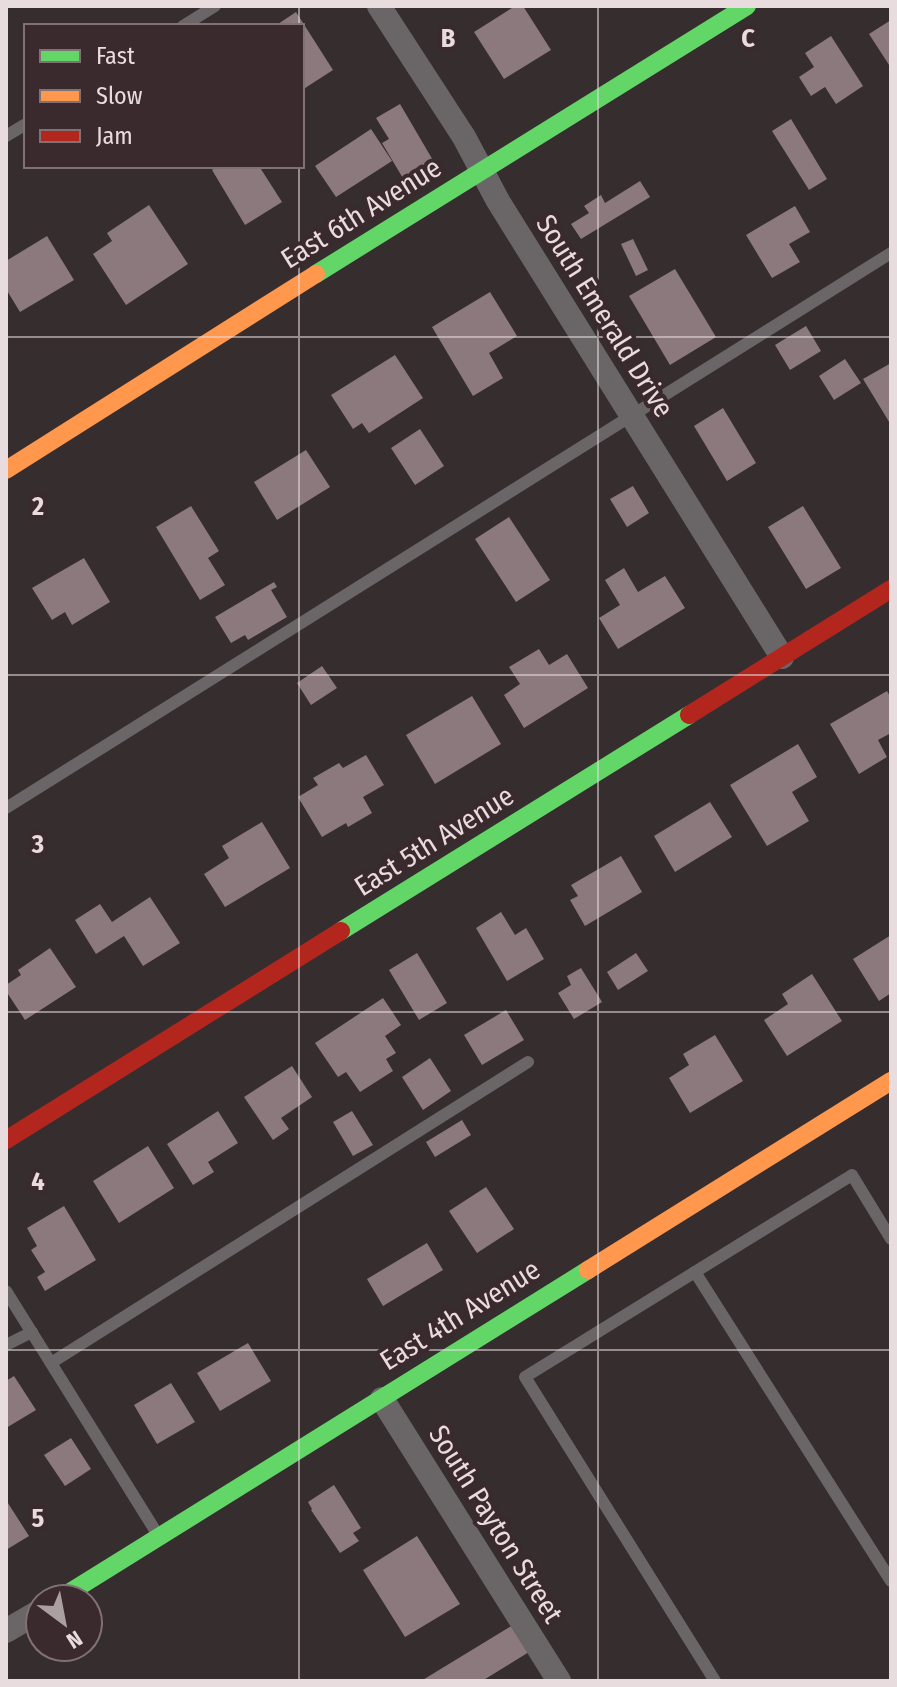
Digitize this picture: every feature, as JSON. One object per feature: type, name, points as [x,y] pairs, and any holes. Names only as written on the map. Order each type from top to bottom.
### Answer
[{"type":"street","name":"South Emerald Drive","points":[[379,6],[464,137],[498,201],[782,657]]},
{"type":"street","name":"East 6th Avenue","points":[[6,470],[747,6]]},
{"type":"street","name":"East 5th Avenue","points":[[6,1140],[891,589]]},
{"type":"street","name":"East 4th Avenue","points":[[85,1583],[891,1081]]},
{"type":"street","name":"South Payton Street","points":[[382,1399],[559,1681]]},
{"type":"street","points":[[6,1631],[24,1620]]},
{"type":"lane","points":[[186,24],[215,6]]},
{"type":"lane","points":[[6,136],[24,125]]},
{"type":"lane","points":[[6,808],[891,253]]},
{"type":"lane","points":[[51,1363],[528,1062]]},
{"type":"lane","points":[[715,1681],[525,1377],[852,1175],[891,1239]]},
{"type":"lane","points":[[695,1272],[891,1581]]},
{"type":"lane","points":[[6,1291],[160,1538]]},
{"type":"lane","points":[[6,1345],[32,1332]]},
{"type":"building","points":[[515,6],[523,6],[551,50],[504,79],[474,32]]},
{"type":"building","points":[[296,12],[304,24],[278,24]]},
{"type":"building","points":[[891,20],[891,68],[869,34]]},
{"type":"building","points":[[304,25],[333,70],[304,89]]},
{"type":"building","points":[[831,36],[863,86],[836,104],[825,87],[811,96],[799,77],[814,67],[805,53]]},
{"type":"building","points":[[400,104],[434,162],[404,180],[382,143],[389,139],[376,118]]},
{"type":"building","points":[[791,119],[827,179],[809,190],[772,131]]},
{"type":"building","points":[[371,129],[392,161],[336,197],[315,166]]},
{"type":"building","points":[[260,168],[282,202],[245,225],[212,170]]},
{"type":"building","points":[[640,181],[650,197],[581,239],[571,224],[589,213],[584,206],[601,195],[605,203]]},
{"type":"building","points":[[149,205],[188,264],[126,305],[93,254],[112,241],[107,233]]},
{"type":"building","points":[[795,206],[810,232],[789,244],[800,262],[772,278],[746,235]]},
{"type":"building","points":[[47,236],[74,280],[20,312],[6,289],[6,261]]},
{"type":"building","points":[[633,239],[648,270],[636,276],[621,244]]},
{"type":"building","points":[[675,269],[716,337],[670,365],[629,296]]},
{"type":"building","points":[[490,292],[517,336],[489,353],[503,378],[473,396],[432,327]]},
{"type":"building","points":[[806,326],[821,351],[790,370],[775,345]]},
{"type":"building","points":[[395,355],[423,398],[369,433],[362,423],[353,429],[331,395]]},
{"type":"building","points":[[845,359],[861,383],[834,400],[819,376]]},
{"type":"building","points":[[891,363],[891,425],[863,379]]},
{"type":"building","points":[[723,408],[756,463],[727,481],[694,426]]},
{"type":"building","points":[[420,429],[444,466],[415,485],[391,448]]},
{"type":"building","points":[[306,450],[330,487],[277,520],[254,482]]},
{"type":"building","points":[[633,486],[649,513],[627,527],[610,499]]},
{"type":"building","points":[[191,506],[219,551],[208,558],[225,585],[200,600],[156,527]]},
{"type":"building","points":[[803,506],[841,568],[806,589],[768,527]]},
{"type":"building","points":[[509,517],[550,580],[516,602],[475,539]]},
{"type":"building","points":[[84,558],[110,602],[72,625],[65,612],[52,620],[32,588]]},
{"type":"building","points":[[624,568],[638,592],[665,576],[685,608],[618,649],[599,618],[620,605],[605,580]]},
{"type":"building","points":[[274,582],[277,587],[271,590],[287,617],[248,640],[245,635],[231,643],[215,617]]},
{"type":"building","points":[[539,649],[549,665],[567,654],[588,688],[524,728],[504,695],[520,684],[509,667]]},
{"type":"building","points":[[322,666],[337,688],[311,705],[297,683]]},
{"type":"building","points":[[887,691],[891,698],[891,733],[878,740],[887,757],[859,774],[830,724]]},
{"type":"building","points":[[472,696],[501,744],[435,784],[406,735]]},
{"type":"building","points":[[798,744],[817,777],[792,792],[809,821],[767,846],[730,785]]},
{"type":"building","points":[[366,755],[384,785],[363,797],[372,813],[322,837],[298,797],[318,785],[313,778],[339,763],[343,768]]},
{"type":"building","points":[[710,802],[732,837],[675,872],[654,836]]},
{"type":"building","points":[[262,822],[290,868],[225,907],[204,874],[229,858],[222,846]]},
{"type":"building","points":[[621,856],[642,892],[585,926],[570,900],[578,896],[571,885]]},
{"type":"building","points":[[150,897],[180,943],[143,966],[124,936],[96,954],[75,920],[100,904],[112,922]]},
{"type":"building","points":[[501,912],[515,935],[526,928],[544,959],[507,981],[476,928]]},
{"type":"building","points":[[891,935],[891,993],[879,1001],[853,959]]},
{"type":"building","points":[[50,948],[76,987],[25,1020],[6,991],[6,985],[21,975],[18,970]]},
{"type":"building","points":[[417,953],[447,1003],[419,1020],[389,970]]},
{"type":"building","points":[[636,953],[648,971],[618,990],[607,972]]},
{"type":"building","points":[[581,968],[602,1002],[574,1019],[558,993],[571,985],[567,976]]},
{"type":"building","points":[[812,974],[842,1021],[787,1056],[764,1020],[788,1004],[782,994]]},
{"type":"building","points":[[383,998],[401,1025],[385,1036],[396,1053],[386,1059],[393,1071],[360,1092],[346,1072],[338,1077],[315,1043]]},
{"type":"building","points":[[506,1010],[524,1040],[482,1065],[464,1035]]},
{"type":"building","points":[[715,1035],[743,1081],[690,1113],[669,1078],[689,1065],[683,1054]]},
{"type":"building","points":[[430,1058],[451,1091],[423,1110],[402,1077]]},
{"type":"building","points":[[292,1066],[312,1097],[281,1118],[289,1129],[273,1140],[244,1097]]},
{"type":"building","points":[[218,1111],[238,1143],[208,1162],[214,1172],[193,1185],[167,1144]]},
{"type":"building","points":[[352,1111],[373,1145],[353,1156],[333,1122]]},
{"type":"building","points":[[462,1120],[471,1135],[435,1157],[426,1142]]},
{"type":"building","points":[[148,1146],[174,1188],[119,1223],[93,1181]]},
{"type":"building","points":[[486,1187],[514,1229],[477,1253],[449,1211]]},
{"type":"building","points":[[64,1206],[96,1260],[45,1291],[37,1277],[45,1272],[31,1250],[37,1246],[27,1228]]},
{"type":"building","points":[[427,1243],[443,1270],[383,1306],[367,1279]]},
{"type":"building","points":[[248,1343],[271,1381],[220,1411],[197,1373]]},
{"type":"building","points":[[14,1376],[36,1410],[6,1428],[6,1381]]},
{"type":"building","points":[[171,1383],[195,1422],[157,1444],[134,1405]]},
{"type":"building","points":[[71,1438],[91,1469],[65,1486],[44,1455]]},
{"type":"building","points":[[334,1485],[361,1528],[353,1533],[359,1541],[340,1553],[308,1502]]},
{"type":"building","points":[[6,1500],[29,1536],[6,1550]]},
{"type":"building","points":[[417,1536],[460,1604],[405,1637],[363,1570]]},
{"type":"building","points":[[513,1625],[529,1652],[482,1681],[421,1681]]},
{"type":"traffic: fast","points":[[316,274],[747,6]]},
{"type":"traffic: fast","points":[[341,931],[689,715]]},
{"type":"traffic: fast","points":[[85,1583],[588,1270]]},
{"type":"traffic: slow","points":[[6,470],[316,274]]},
{"type":"traffic: slow","points":[[588,1270],[891,1081]]},
{"type":"traffic: jam","points":[[689,715],[891,589]]},
{"type":"traffic: jam","points":[[6,1140],[341,931]]}]
